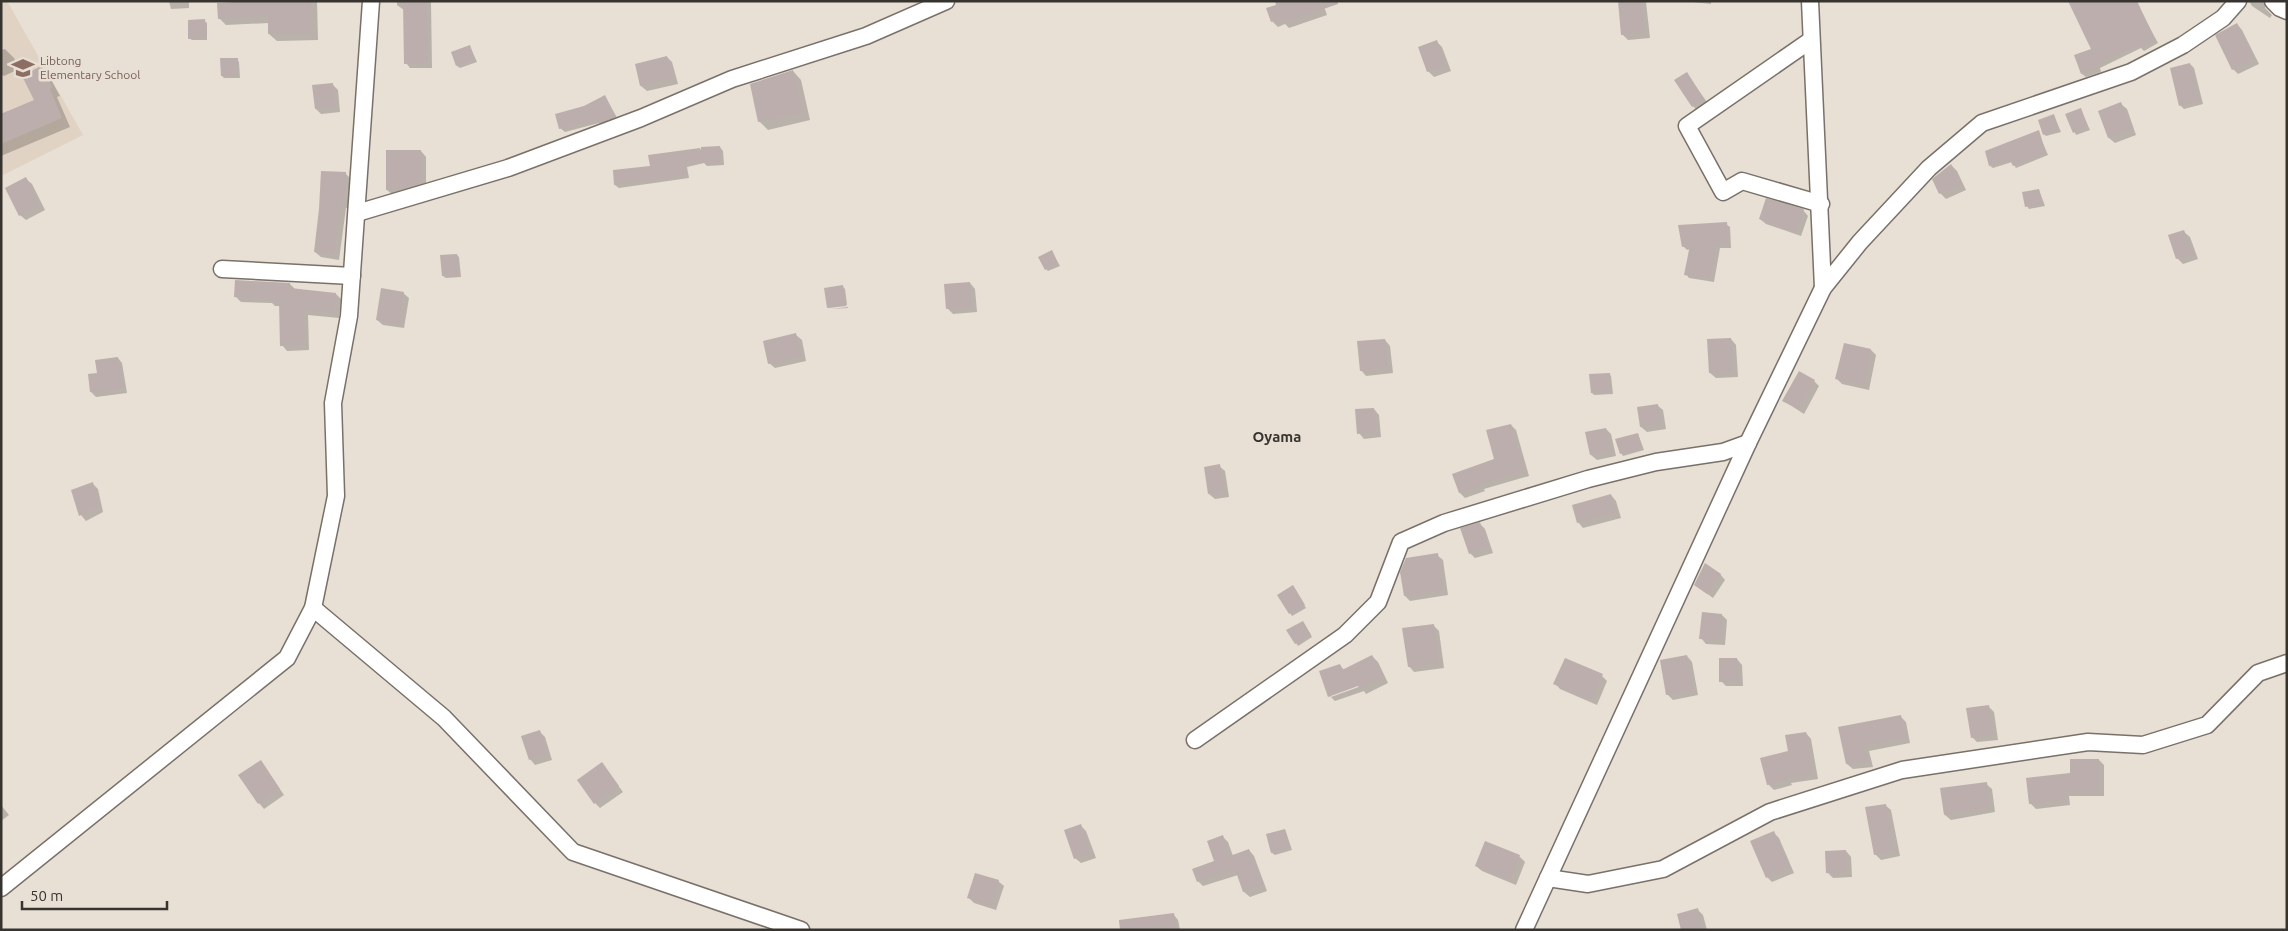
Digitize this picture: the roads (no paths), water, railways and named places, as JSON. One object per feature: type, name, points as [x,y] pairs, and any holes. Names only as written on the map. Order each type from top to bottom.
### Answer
[{"type":"street","points":[[1,888],[287,658],[313,608],[336,496],[333,403],[350,316],[371,1]]},
{"type":"street","points":[[357,213],[508,168],[641,118],[732,79],[866,36],[946,1]]},
{"type":"street","points":[[1810,1],[1821,204],[1823,288]]},
{"type":"street","points":[[1524,930],[1748,443],[1823,288],[1860,242],[1930,168],[1982,123],[2131,72],[2183,45],[2223,18],[2238,1]]},
{"type":"street","points":[[2272,1],[2287,11]]},
{"type":"street","points":[[1811,40],[1687,126],[1723,192],[1742,181],[1821,204]]},
{"type":"street","points":[[222,269],[352,276]]},
{"type":"street","points":[[1194,740],[1345,635],[1378,602],[1401,542],[1444,523],[1588,479],[1656,462],[1723,452],[1748,443]]},
{"type":"street","points":[[313,608],[444,718],[573,852],[801,930]]},
{"type":"street","points":[[1548,878],[1588,884],[1663,869],[1770,812],[1902,770],[2088,742],[2143,745],[2207,725],[2258,673],[2287,663]]},
{"type":"place","name":"Libtong Elementary School","points":[[23,68]]},
{"type":"district","name":"Oyama","points":[[1277,437]]}]
